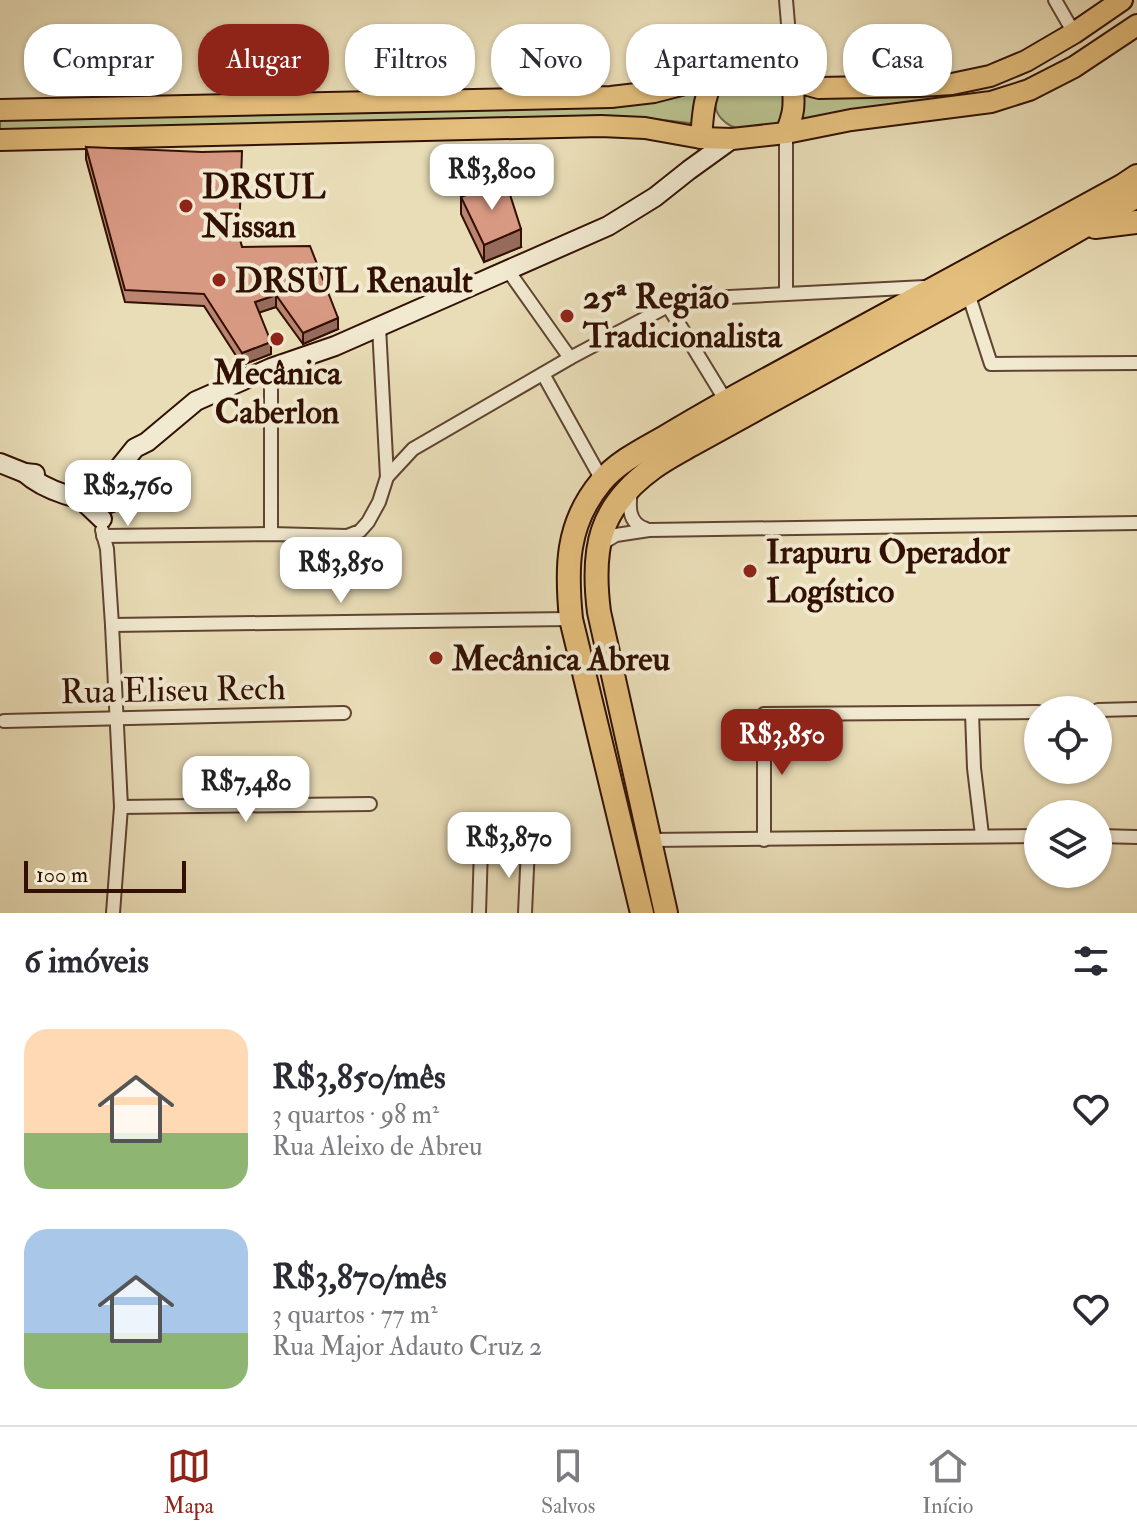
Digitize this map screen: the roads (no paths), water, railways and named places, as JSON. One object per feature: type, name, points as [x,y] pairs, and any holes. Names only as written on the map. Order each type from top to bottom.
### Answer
[{"type":"highway","points":[[666,913],[599,612],[595,564],[608,516],[631,487],[653,468],[1078,231],[1133,182]]},
{"type":"highway","points":[[642,913],[571,619],[570,544],[585,505],[602,480],[619,466],[726,401],[1133,182]]},
{"type":"highway","points":[[1078,231],[1137,222]]},
{"type":"main road","points":[[827,88],[952,84],[990,76],[1026,61],[1122,0]]},
{"type":"main road","points":[[991,102],[1137,5]]},
{"type":"main road","points":[[0,140],[601,126],[645,128],[695,142],[732,139],[991,102],[1029,90],[1074,67],[1137,25]]},
{"type":"main road","points":[[0,110],[626,95]]},
{"type":"main road","points":[[695,142],[706,96]]},
{"type":"main road","points":[[786,133],[793,115],[794,96]]},
{"type":"street","points":[[786,0],[788,24]]},
{"type":"street","points":[[1055,0],[1074,33]]},
{"type":"street","points":[[786,133],[786,294]]},
{"type":"street","points":[[113,913],[121,807],[106,513],[135,448],[147,442],[196,401],[271,368],[335,346],[608,226],[655,197],[732,139]]},
{"type":"street","points":[[689,170],[695,142]]},
{"type":"street","points":[[507,269],[570,358]]},
{"type":"street","points":[[0,463],[25,473],[36,482],[79,494],[106,513],[271,534],[347,536],[360,531],[368,522],[387,477],[413,449],[570,358],[668,306],[689,299],[936,287]]},
{"type":"street","points":[[968,293],[991,364],[1137,363]]},
{"type":"street","points":[[668,306],[726,401]]},
{"type":"street","points":[[379,327],[387,477]]},
{"type":"street","points":[[271,368],[271,534]]},
{"type":"street","points":[[543,374],[602,480]]},
{"type":"street","points":[[631,487],[632,518],[637,526],[649,530]]},
{"type":"street","points":[[598,545],[616,535],[649,530],[1137,523]]},
{"type":"street","points":[[112,625],[571,619]]},
{"type":"street","points":[[1112,710],[1137,709]]},
{"type":"street","points":[[764,840],[764,714],[1024,712]]},
{"type":"street","name":"Rua Eliseu Rech","points":[[4,721],[344,713]]},
{"type":"street","points":[[972,713],[974,768],[982,835]]},
{"type":"street","points":[[121,807],[370,804]]},
{"type":"street","points":[[651,840],[1024,836]]},
{"type":"street","points":[[1112,836],[1137,837]]},
{"type":"street","points":[[525,913],[528,847]]},
{"type":"street","points":[[479,913],[481,848]]},
{"type":"place","name":"DRSUL Nissan","points":[[186,206]]},
{"type":"place","name":"DRSUL Renault","points":[[219,280]]},
{"type":"place","name":"25ª Região Tradicionalista","points":[[567,316]]},
{"type":"place","name":"Mecânica Caberlon","points":[[277,339]]},
{"type":"place","name":"Irapuru Operador Logístico","points":[[750,571]]},
{"type":"place","name":"Mecânica Abreu","points":[[436,658]]}]
